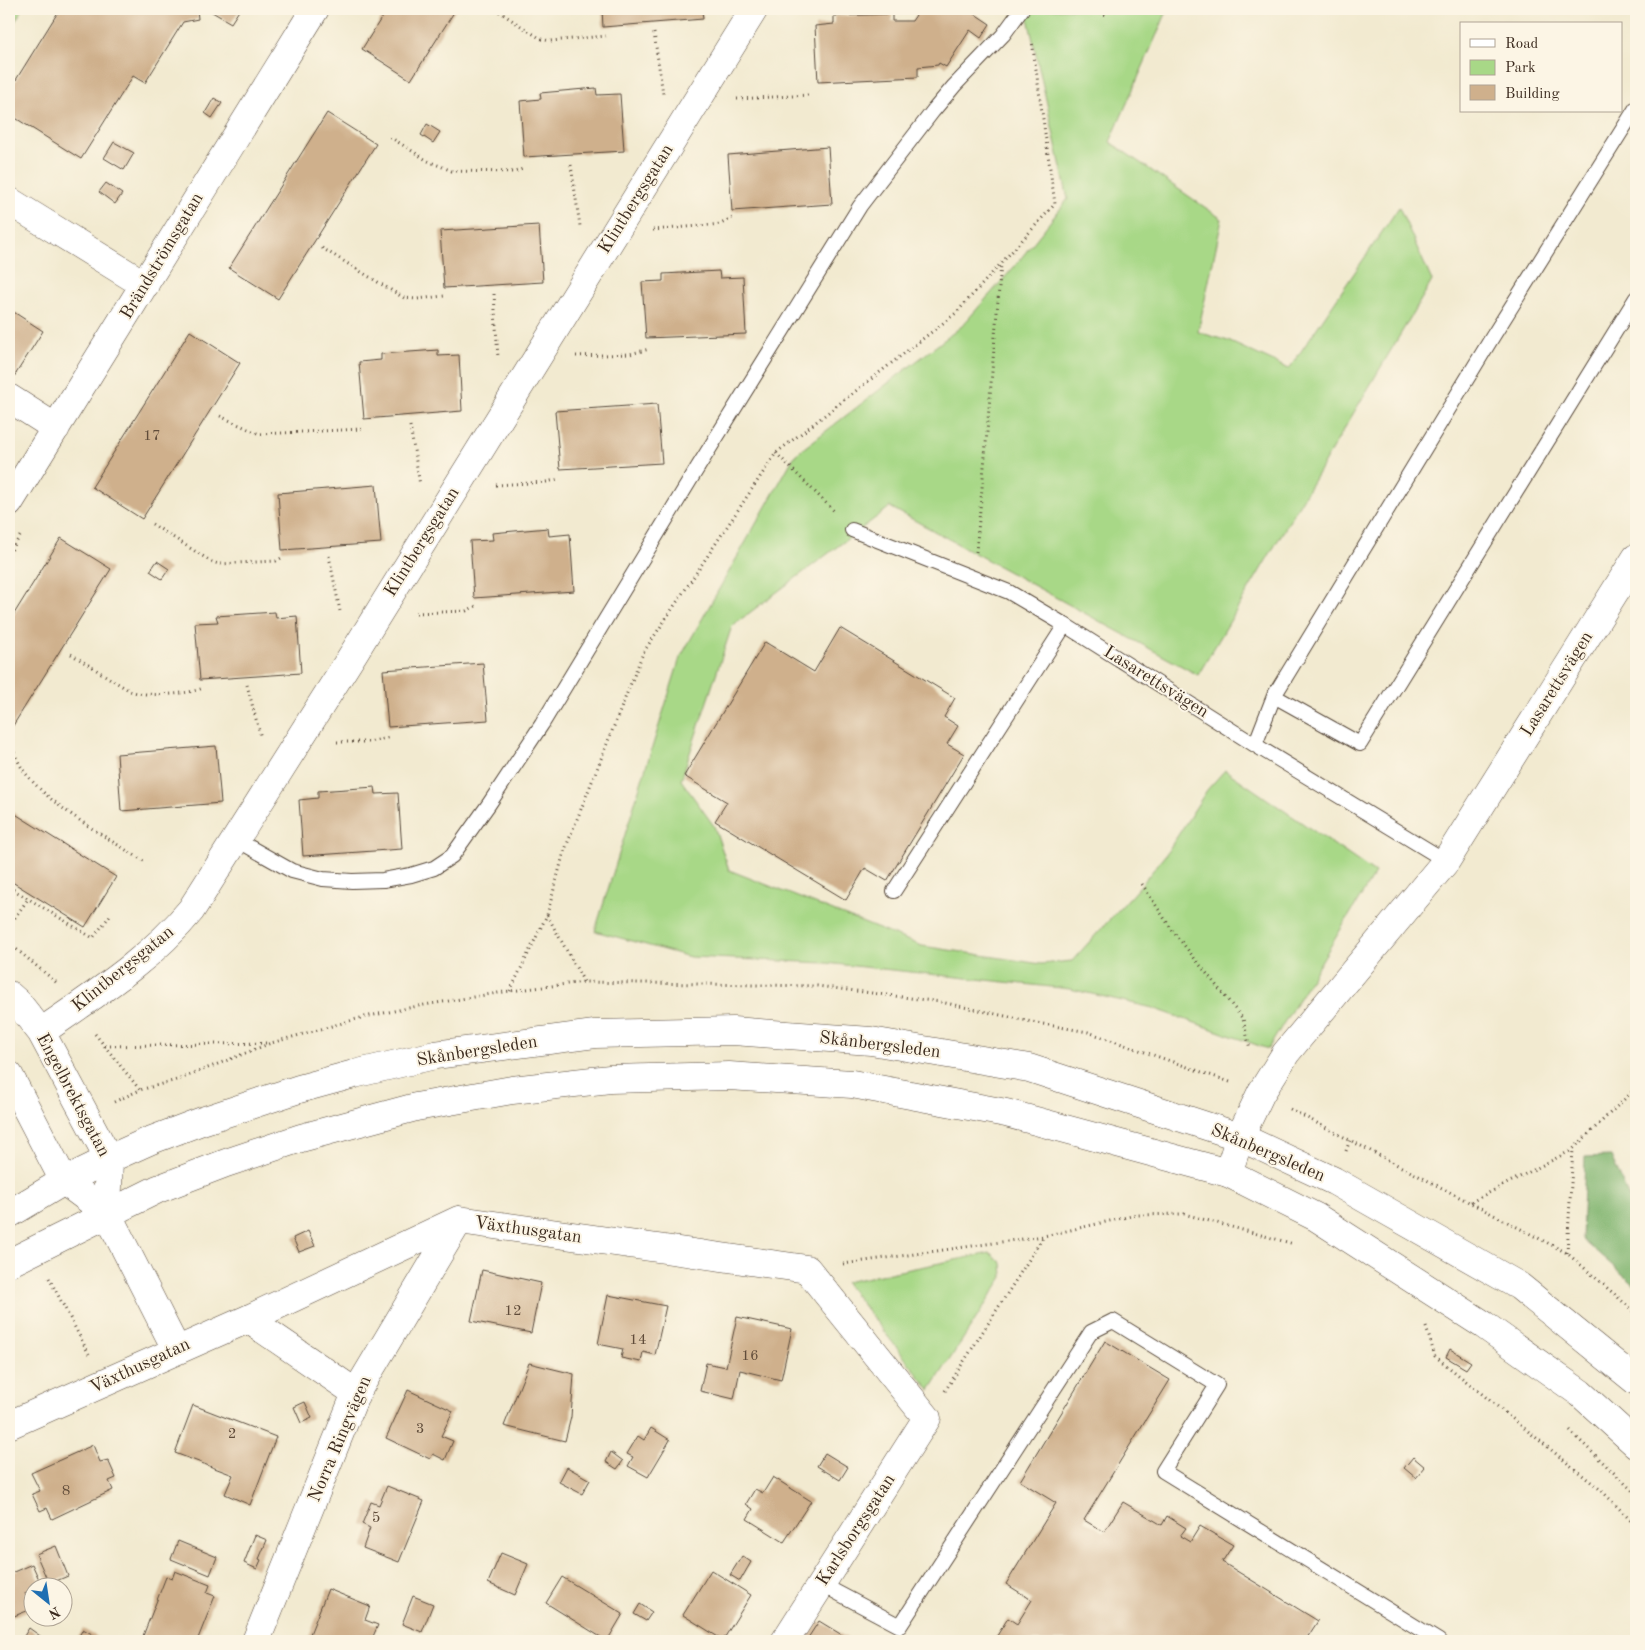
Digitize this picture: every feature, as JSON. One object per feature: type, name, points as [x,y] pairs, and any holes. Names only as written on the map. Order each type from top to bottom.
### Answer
[{"type":"street","name":"Brändströmsgatan","points":[[9,503],[315,9]]},
{"type":"street","name":"Klintbergsgatan","points":[[41,1032],[121,976],[174,931],[191,910],[273,783],[754,9]]},
{"type":"street","points":[[9,201],[145,285]]},
{"type":"street","points":[[9,398],[56,428]]},
{"type":"street","name":"Lasarettsvägen","points":[[1228,1173],[1240,1137],[1261,1093],[1286,1053],[1446,861],[1636,558]]},
{"type":"street","name":"Engelbrektsgatan","points":[[9,994],[41,1032],[109,1159],[107,1213]]},
{"type":"street","name":"Skånbergsleden","points":[[9,1214],[64,1181],[148,1141],[263,1100],[354,1074],[435,1055],[595,1034],[733,1031],[871,1041],[1029,1068],[1240,1137],[1334,1181],[1519,1286],[1636,1380]]},
{"type":"street","points":[[9,1075],[64,1181],[107,1213],[176,1349]]},
{"type":"street","name":"Skånbergsleden","points":[[9,1263],[158,1189],[226,1163],[302,1138],[416,1107],[512,1090],[620,1079],[729,1076],[852,1084],[1006,1113],[1228,1173],[1316,1217],[1484,1325],[1580,1394],[1636,1444]]},
{"type":"street","name":"Växthusgatan","points":[[9,1425],[104,1384],[176,1349],[248,1319],[459,1220],[807,1269]]},
{"type":"street","name":"Norra Ringvägen","points":[[256,1641],[356,1393],[459,1220]]},
{"type":"street","points":[[807,1269],[927,1418]]},
{"type":"street","points":[[248,1319],[356,1393]]},
{"type":"street","name":"Karlsborgsgatan","points":[[785,1641],[927,1418]]},
{"type":"lane","points":[[237,840],[292,871],[323,879],[352,881],[382,880],[411,875],[434,868],[452,856],[542,724],[722,427],[860,206],[938,105],[958,81],[1003,35],[1022,9]]},
{"type":"lane","points":[[1255,745],[1274,696],[1493,336],[1636,108]]},
{"type":"lane","points":[[1274,696],[1360,744],[1636,298]]},
{"type":"lane","name":"Lasarettsvägen","points":[[852,530],[1009,592],[1064,624],[1255,745],[1446,861]]},
{"type":"lane","points":[[894,891],[1064,624]]},
{"type":"lane","points":[[821,1584],[900,1626],[1091,1332],[1113,1321],[1217,1385],[1163,1471],[1439,1641]]},
{"type":"path","points":[[495,9],[542,39],[550,41],[606,36]]},
{"type":"path","points":[[1085,9],[1107,15]]},
{"type":"path","points":[[654,33],[670,143]]},
{"type":"path","points":[[510,991],[547,915],[564,852],[643,653],[776,453],[956,313],[1055,204],[1031,38]]},
{"type":"path","points":[[699,98],[733,99],[809,95]]},
{"type":"path","points":[[390,137],[428,161],[452,171],[515,172],[525,168]]},
{"type":"path","points":[[571,165],[587,278]]},
{"type":"path","points":[[621,222],[655,230],[721,224],[732,218]]},
{"type":"path","points":[[322,248],[404,298],[417,299],[444,296]]},
{"type":"path","points":[[975,554],[1001,264]]},
{"type":"path","points":[[494,294],[498,359]]},
{"type":"path","points":[[541,351],[574,356],[630,354],[650,349]]},
{"type":"path","points":[[220,416],[259,434],[363,429]]},
{"type":"path","points":[[410,426],[428,533]]},
{"type":"path","points":[[776,453],[852,530]]},
{"type":"path","points":[[462,479],[488,485],[546,482],[560,479]]},
{"type":"path","points":[[152,524],[212,562],[219,564],[276,561],[283,557]]},
{"type":"path","points":[[329,556],[350,659]]},
{"type":"path","points":[[384,603],[410,613],[466,610],[476,606]]},
{"type":"path","points":[[71,654],[130,691],[139,694],[193,692],[203,688]]},
{"type":"path","points":[[247,685],[273,783]]},
{"type":"path","points":[[302,736],[327,742],[369,742],[391,737]]},
{"type":"path","points":[[12,748],[23,769],[41,790],[76,818],[145,862]]},
{"type":"path","points":[[1142,884],[1172,930],[1243,1019],[1261,1093]]},
{"type":"path","points":[[9,887],[93,938],[112,913]]},
{"type":"path","points":[[9,926],[28,899]]},
{"type":"path","points":[[547,915],[584,982]]},
{"type":"path","points":[[105,1046],[271,1043]]},
{"type":"path","points":[[1470,1202],[1573,1149],[1636,1088]]},
{"type":"path","points":[[1567,1253],[1573,1149]]},
{"type":"path","points":[[807,1269],[1044,1236],[1136,1214],[1184,1214],[1302,1246]]},
{"type":"path","points":[[927,1418],[1044,1236]]},
{"type":"path","points":[[34,1249],[104,1384]]},
{"type":"path","points":[[1418,1323],[1427,1327],[1435,1356],[1602,1491],[1636,1526]]},
{"type":"path","points":[[1567,1428],[1636,1494]]},
{"type":"green space","points":[[9,9],[23,9],[9,31]]},
{"type":"green space","points":[[1026,9],[1168,9],[1110,142],[1222,219],[1198,332],[1228,341],[1289,369],[1399,207],[1432,281],[1198,675],[890,507],[732,626],[681,780],[714,826],[729,870],[922,946],[1041,964],[1072,961],[1142,884],[1166,854],[1207,790],[1225,770],[1375,873],[1268,1049],[1153,1008],[1070,989],[826,963],[690,957],[595,931],[680,658],[795,455],[962,326],[1014,267],[1068,199]]},
{"type":"green space","points":[[1611,1156],[1636,1214],[1636,1286],[1582,1239],[1585,1157]]},
{"type":"green space","points":[[990,1253],[1002,1263],[1003,1277],[930,1390],[845,1282]]},
{"type":"building","points":[[60,9],[197,9],[198,19],[183,22],[145,83],[133,76],[81,159],[9,114],[9,91]]},
{"type":"building","points":[[207,9],[240,9],[231,23]]},
{"type":"building","points":[[387,9],[456,9],[411,80],[362,49]]},
{"type":"building","points":[[602,9],[709,10],[702,11],[703,19],[603,27]]},
{"type":"building","points":[[920,9],[973,9],[972,12],[990,24],[981,38],[970,30],[946,67],[939,63],[938,65],[918,67],[918,77],[818,82],[815,26],[834,24],[834,16],[892,14],[892,21],[912,21]]},
{"type":"building","points":[[596,88],[597,95],[620,94],[624,151],[524,157],[520,101],[541,99],[540,93]]},
{"type":"building","points":[[214,98],[222,103],[212,118],[205,113]]},
{"type":"building","points":[[327,113],[376,144],[278,299],[229,268]]},
{"type":"building","points":[[427,124],[440,132],[433,143],[421,135]]},
{"type":"building","points":[[114,142],[134,153],[124,170],[104,158]]},
{"type":"building","points":[[828,147],[832,204],[732,211],[728,155]]},
{"type":"building","points":[[106,183],[122,194],[115,204],[99,192]]},
{"type":"building","points":[[539,225],[543,282],[444,288],[440,231]]},
{"type":"building","points":[[719,271],[720,278],[743,277],[746,334],[646,338],[642,282],[663,281],[663,274]]},
{"type":"building","points":[[9,309],[43,331],[10,383],[9,382]]},
{"type":"building","points":[[190,331],[240,363],[142,519],[92,487]]},
{"type":"building","points":[[438,350],[438,356],[459,355],[462,411],[364,419],[359,362],[381,360],[381,354]]},
{"type":"building","points":[[657,404],[662,463],[560,469],[555,411]]},
{"type":"building","points":[[376,485],[381,543],[282,550],[278,493]]},
{"type":"building","points":[[548,528],[549,536],[570,534],[574,591],[474,598],[470,541],[493,540],[492,533]]},
{"type":"building","points":[[61,538],[111,569],[9,732],[9,622]]},
{"type":"building","points":[[157,561],[169,569],[162,579],[150,571]]},
{"type":"building","points":[[275,612],[276,618],[297,616],[301,673],[200,680],[195,623],[218,622],[216,616]]},
{"type":"building","points":[[840,628],[955,698],[944,717],[958,726],[947,744],[964,754],[887,881],[865,868],[846,900],[715,821],[727,802],[684,776],[765,642],[814,672]]},
{"type":"building","points":[[483,663],[488,720],[388,727],[383,670]]},
{"type":"building","points":[[216,746],[221,803],[121,811],[117,754]]},
{"type":"building","points":[[375,787],[376,794],[398,793],[402,849],[303,856],[299,800],[318,798],[318,791]]},
{"type":"building","points":[[9,810],[116,877],[85,927],[9,880]]},
{"type":"building","points":[[308,1231],[315,1246],[299,1252],[293,1238]]},
{"type":"building","points":[[482,1270],[541,1283],[531,1333],[471,1321]]},
{"type":"building","points":[[608,1295],[666,1306],[655,1355],[643,1352],[641,1362],[621,1358],[623,1349],[598,1344]]},
{"type":"building","points":[[737,1317],[792,1329],[781,1380],[740,1370],[734,1399],[700,1391],[706,1363],[726,1367]]},
{"type":"building","points":[[1105,1341],[1170,1380],[1084,1520],[1104,1532],[1123,1502],[1162,1525],[1167,1516],[1186,1528],[1180,1536],[1190,1542],[1200,1526],[1233,1545],[1222,1562],[1318,1621],[1305,1641],[999,1641],[995,1639],[1008,1618],[1017,1624],[1032,1600],[1006,1584],[1056,1503],[1020,1481]]},
{"type":"building","points":[[1450,1349],[1471,1362],[1466,1369],[1446,1357]]},
{"type":"building","points":[[529,1363],[574,1374],[571,1417],[565,1441],[504,1426]]},
{"type":"building","points":[[408,1390],[453,1411],[441,1436],[453,1441],[445,1460],[433,1454],[430,1459],[386,1438]]},
{"type":"building","points":[[305,1402],[312,1418],[301,1423],[294,1407]]},
{"type":"building","points":[[193,1405],[276,1437],[250,1505],[225,1494],[233,1475],[175,1453]]},
{"type":"building","points":[[651,1428],[670,1440],[648,1477],[628,1466],[633,1457],[627,1454],[638,1436],[644,1440]]},
{"type":"building","points":[[93,1445],[100,1462],[108,1460],[116,1478],[109,1481],[113,1490],[52,1519],[47,1508],[40,1511],[32,1494],[40,1491],[31,1473]]},
{"type":"building","points":[[611,1452],[623,1461],[617,1469],[606,1462]]},
{"type":"building","points":[[825,1453],[848,1467],[840,1480],[817,1466]]},
{"type":"building","points":[[1413,1457],[1425,1467],[1416,1478],[1404,1468]]},
{"type":"building","points":[[567,1467],[590,1480],[582,1494],[559,1482]]},
{"type":"building","points":[[773,1477],[811,1501],[784,1542],[747,1519],[753,1509],[746,1504],[755,1489],[763,1493]]},
{"type":"building","points":[[387,1486],[424,1501],[399,1562],[363,1548],[370,1528],[362,1524],[371,1502],[379,1505]]},
{"type":"building","points":[[255,1535],[267,1540],[257,1569],[244,1563]]},
{"type":"building","points":[[178,1541],[217,1557],[210,1575],[171,1559]]},
{"type":"building","points":[[56,1546],[68,1576],[63,1578],[46,1578],[36,1554]]},
{"type":"building","points":[[501,1553],[528,1564],[515,1595],[488,1583]]},
{"type":"building","points":[[742,1556],[751,1562],[740,1581],[730,1575]]},
{"type":"building","points":[[32,1564],[38,1578],[22,1578],[22,1613],[9,1618],[9,1574]]},
{"type":"building","points":[[711,1570],[751,1595],[723,1640],[683,1615]]},
{"type":"building","points":[[175,1571],[210,1585],[207,1593],[215,1596],[197,1641],[141,1641],[166,1577],[172,1579]]},
{"type":"building","points":[[562,1577],[623,1614],[607,1641],[546,1603]]},
{"type":"building","points":[[328,1589],[370,1606],[365,1620],[378,1625],[371,1641],[314,1641],[308,1639]]},
{"type":"building","points":[[413,1596],[433,1604],[422,1632],[402,1624]]},
{"type":"building","points":[[640,1604],[652,1612],[646,1621],[634,1614]]},
{"type":"building","points":[[819,1621],[842,1635],[852,1641],[806,1641]]},
{"type":"building","points":[[29,1628],[46,1641],[21,1641]]},
{"type":"building","points":[[83,1629],[99,1638],[97,1641],[76,1641]]}]
